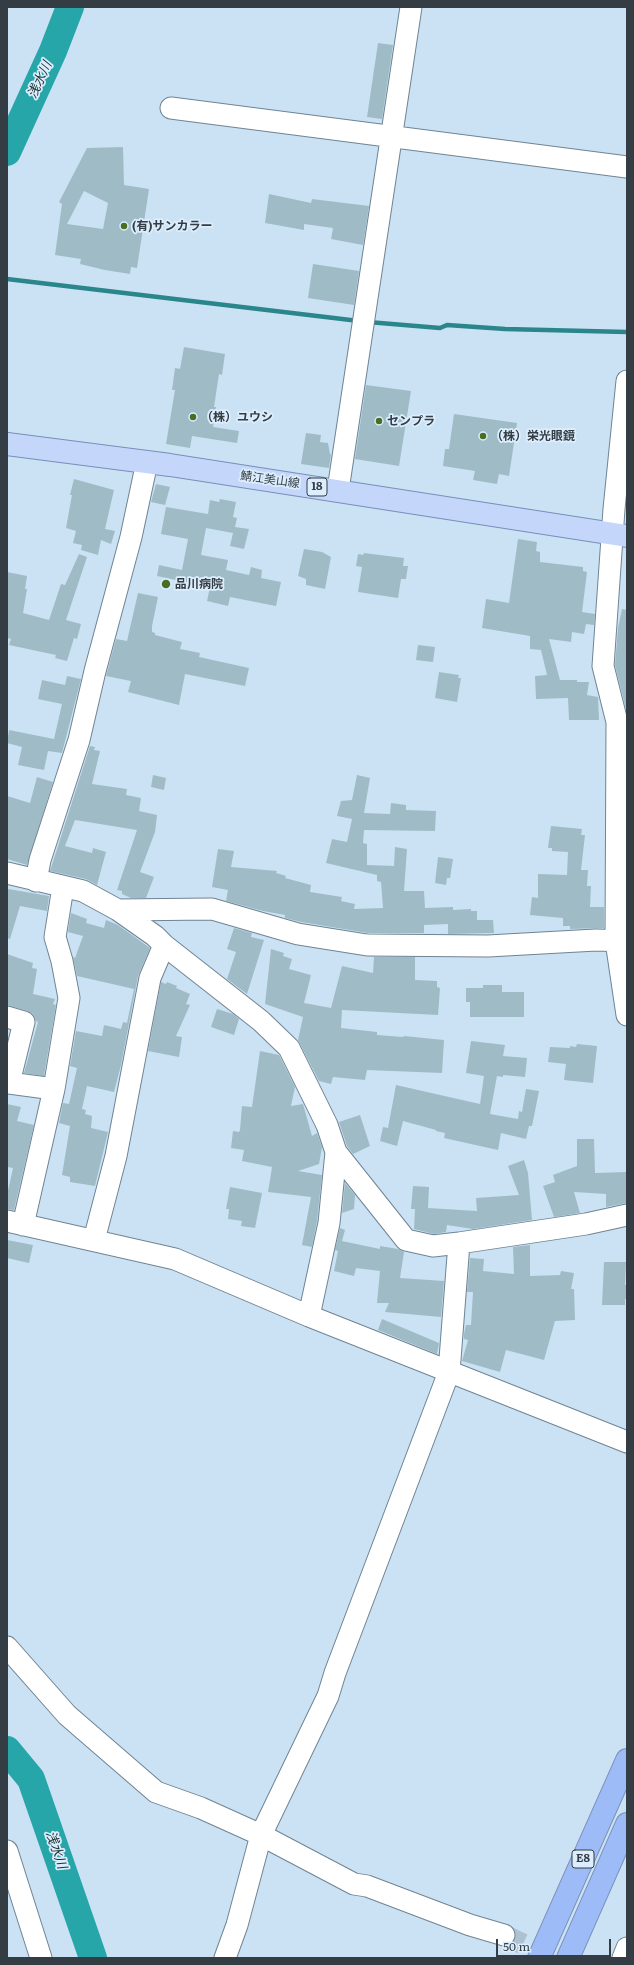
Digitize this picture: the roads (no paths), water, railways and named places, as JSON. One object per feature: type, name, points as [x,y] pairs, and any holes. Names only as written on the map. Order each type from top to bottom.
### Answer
[{"type":"highway","name":"E8","points":[[539,1958],[627,1760]]},
{"type":"highway","name":"E8","points":[[568,1958],[627,1824]]},
{"type":"main road","name":"鯖江美山線","points":[[7,444],[147,462],[338,490],[620,535]]},
{"type":"street","points":[[338,490],[411,7]]},
{"type":"street","points":[[171,108],[627,166]]},
{"type":"street","points":[[627,381],[614,509],[620,535],[603,666],[617,722],[622,941],[627,1015]]},
{"type":"street","points":[[36,880],[79,740],[95,671],[131,537],[147,462]]},
{"type":"street","points":[[7,873],[83,891],[118,910],[155,936],[164,945],[261,1021],[290,1048],[328,1125],[336,1152],[406,1240],[433,1246],[586,1224],[627,1215]]},
{"type":"street","points":[[63,887],[55,937],[62,960],[69,998],[54,1089],[15,1223],[175,1259],[309,1316],[366,1337],[449,1372],[627,1442]]},
{"type":"street","points":[[118,910],[212,909],[298,934],[367,945],[488,946],[596,940],[622,941]]},
{"type":"street","points":[[94,1240],[116,1156],[150,978],[164,945]]},
{"type":"street","points":[[7,1016],[24,1022],[9,1083],[54,1089]]},
{"type":"street","points":[[309,1316],[329,1223],[336,1152]]},
{"type":"street","points":[[225,1958],[237,1925],[261,1835],[328,1696],[449,1372],[459,1243]]},
{"type":"street","points":[[7,1647],[67,1716],[156,1792],[201,1808],[261,1835],[354,1884],[367,1886],[470,1925],[504,1935]]},
{"type":"street","points":[[7,1851],[40,1958]]},
{"type":"street","points":[[622,1958],[627,1948]]},
{"type":"waterway","name":"浅水川","points":[[7,152],[53,51],[70,7]]},
{"type":"waterway","points":[[7,279],[359,321]]},
{"type":"waterway","points":[[368,322],[440,328],[447,325],[505,329],[627,332]]},
{"type":"waterway","name":"浅水川","points":[[7,1750],[31,1779],[93,1958]]},
{"type":"tunnel","points":[[504,1935],[553,1958]]},
{"type":"place","name":"(有)サンカラー","points":[[124,226]]},
{"type":"place","name":"（株）ユウシ","points":[[193,417]]},
{"type":"place","name":"センプラ","points":[[379,421]]},
{"type":"place","name":"（株）栄光眼鏡","points":[[483,436]]},
{"type":"place","name":"品川病院","points":[[166,584]]}]
